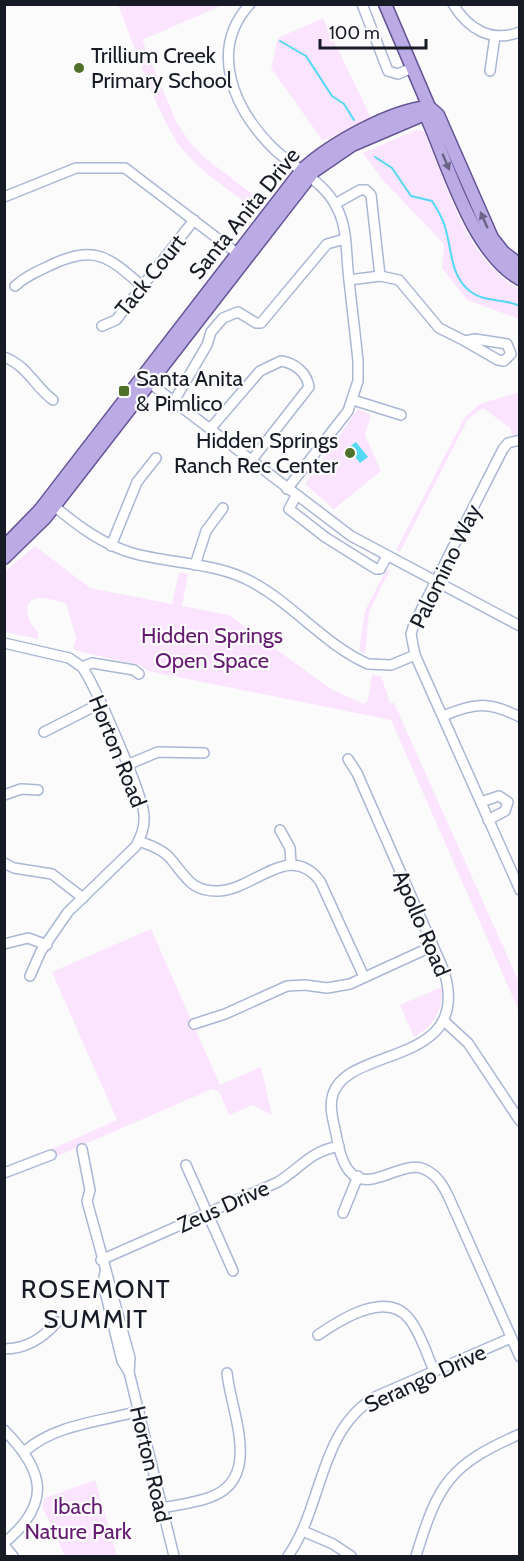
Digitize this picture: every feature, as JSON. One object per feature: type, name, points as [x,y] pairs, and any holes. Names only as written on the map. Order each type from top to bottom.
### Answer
[{"type":"main road","points":[[385,4],[429,107],[438,115],[492,238],[503,252],[519,265]]},
{"type":"main road","name":"Santa Anita Drive","points":[[4,558],[28,537],[54,506],[146,380],[305,173],[339,152],[420,116],[429,107]]},
{"type":"main road","points":[[429,107],[428,120],[480,240],[496,261],[519,279]]},
{"type":"main road","name":"Santa Anita Drive","points":[[4,547],[36,515],[146,380]]},
{"type":"street","points":[[250,4],[236,28],[228,52],[228,72],[246,116],[272,148],[305,173],[335,204],[342,220],[345,239],[358,361],[358,381],[353,400],[345,415],[287,489]]},
{"type":"street","points":[[362,4],[388,71],[398,74],[412,68]]},
{"type":"street","points":[[453,4],[472,28],[495,36],[519,32]]},
{"type":"street","points":[[490,71],[495,36]]},
{"type":"street","points":[[4,197],[69,170],[113,166],[125,168],[240,256]]},
{"type":"street","points":[[335,204],[360,190],[366,190],[370,195],[380,276]]},
{"type":"street","name":"Tack Court","points":[[102,326],[116,320],[194,220]]},
{"type":"street","points":[[174,401],[207,345],[212,332],[223,318],[238,312],[256,323],[261,323],[327,244],[345,239]]},
{"type":"street","points":[[15,286],[25,277],[67,257],[86,254],[112,261],[142,286]]},
{"type":"street","points":[[349,280],[380,276],[399,280],[439,328],[465,341]]},
{"type":"street","points":[[4,357],[28,371],[41,391],[53,400]]},
{"type":"street","points":[[210,429],[260,371],[281,361],[296,366],[307,378],[309,387],[251,461]]},
{"type":"street","points":[[146,380],[296,496],[361,542],[519,626]]},
{"type":"street","points":[[353,400],[401,415]]},
{"type":"street","name":"Palomino Way","points":[[519,440],[508,443],[502,449],[434,582],[411,634],[415,655],[519,890]]},
{"type":"street","points":[[111,546],[137,482],[156,458]]},
{"type":"street","points":[[296,496],[289,509],[325,537],[376,570],[380,569],[387,556]]},
{"type":"street","points":[[54,506],[97,539],[111,546],[195,565],[251,581],[368,664],[388,666],[415,655]]},
{"type":"street","points":[[195,565],[206,531],[223,508]]},
{"type":"street","name":"Horton Road","points":[[4,644],[69,658],[82,667],[127,765],[143,808],[144,824],[139,841],[58,926],[41,951],[30,976]]},
{"type":"street","name":"Horton Road","points":[[82,667],[92,663],[134,670],[139,674]]},
{"type":"street","points":[[44,732],[99,704]]},
{"type":"street","points":[[443,716],[473,705],[485,705],[497,706],[519,717]]},
{"type":"street","points":[[127,765],[158,752],[204,753]]},
{"type":"street","name":"Apollo Road","points":[[348,759],[433,946],[449,990],[444,1021]]},
{"type":"street","points":[[4,795],[21,789],[38,790]]},
{"type":"street","points":[[481,802],[499,796],[508,802],[505,811],[488,820]]},
{"type":"street","points":[[280,830],[290,848],[291,864]]},
{"type":"street","points":[[139,841],[162,852],[193,885],[211,891],[231,889],[291,864],[308,868],[320,881],[364,977]]},
{"type":"street","points":[[4,863],[14,868],[52,874],[83,898]]},
{"type":"street","points":[[4,945],[28,938],[47,945]]},
{"type":"street","points":[[194,1024],[225,1014],[287,986],[305,985],[327,988],[364,977],[433,946]]},
{"type":"street","points":[[519,1121],[468,1043],[444,1021],[421,1042],[350,1075],[339,1083],[331,1105],[345,1164],[358,1176],[367,1179],[382,1178],[415,1167],[425,1169],[437,1178],[450,1200],[519,1357]]},
{"type":"street","name":"Zeus Drive","points":[[101,1260],[278,1182],[317,1152],[339,1146]]},
{"type":"street","name":"Horton Road","points":[[82,1149],[90,1190],[87,1201],[105,1272],[103,1283],[122,1360],[129,1372],[174,1557]]},
{"type":"street","points":[[4,1173],[51,1155]]},
{"type":"street","points":[[186,1165],[232,1271]]},
{"type":"street","points":[[343,1213],[358,1176]]},
{"type":"street","points":[[318,1335],[370,1308],[391,1306],[411,1320],[434,1371]]},
{"type":"street","points":[[4,1349],[18,1348],[36,1341],[57,1322]]},
{"type":"street","name":"Serango Drive","points":[[288,1557],[303,1531],[334,1440],[347,1420],[368,1402],[511,1338]]},
{"type":"street","points":[[162,1508],[216,1495],[230,1484],[238,1470],[242,1450],[227,1373]]},
{"type":"street","points":[[25,1451],[52,1434],[139,1411]]},
{"type":"street","points":[[4,1430],[25,1451],[36,1475],[38,1496],[26,1523],[4,1544],[13,1557]]},
{"type":"street","points":[[416,1557],[431,1508],[448,1479],[474,1456],[519,1434]]},
{"type":"street","points":[[303,1531],[333,1544],[351,1557]]},
{"type":"green space","points":[[118,5],[223,5],[142,40],[176,121],[188,140],[205,158],[265,204],[259,212],[201,168],[174,137],[156,101]]},
{"type":"green space","points":[[323,18],[371,118],[323,141],[271,68],[278,38]]},
{"type":"green space","points":[[418,129],[424,132],[460,220],[472,241],[485,260],[519,289],[519,319],[467,300],[442,268],[444,244],[382,179],[363,153]]},
{"type":"green space","points":[[519,392],[519,434],[512,435],[510,428],[483,408],[468,419],[400,552],[396,550],[465,417],[480,404]]},
{"type":"green space","name":"Hidden Springs Ranch Rec Center","points":[[358,409],[371,415],[365,435],[381,471],[334,509],[305,484]]},
{"type":"green space","name":"Hidden Springs Open Space","points":[[35,546],[90,588],[172,604],[179,572],[188,574],[182,606],[229,615],[331,689],[364,704],[368,700],[372,675],[381,676],[390,703],[394,703],[519,982],[519,1011],[391,720],[148,671],[140,665],[81,652],[73,649],[76,638],[66,603],[53,600],[40,598],[33,599],[29,603],[27,612],[38,632],[38,639],[5,632],[5,572]]},
{"type":"green space","points":[[390,569],[369,612],[365,654],[359,650],[365,611],[386,570]]},
{"type":"green space","points":[[151,929],[220,1085],[261,1067],[272,1115],[253,1105],[229,1115],[219,1091],[212,1089],[53,1158],[50,1150],[117,1120],[52,972]]},
{"type":"green space","points":[[442,987],[441,1003],[436,1016],[427,1028],[414,1037],[400,1005]]},
{"type":"green space","name":"Ibach Nature Park","points":[[95,1480],[117,1556],[65,1556],[42,1506],[45,1498]]},
{"type":"water","points":[[356,442],[368,457],[360,463],[348,448]]},
{"type":"waterway","points":[[280,41],[306,56],[332,96],[344,104],[354,120]]},
{"type":"waterway","points":[[375,157],[392,168],[411,196],[432,201],[443,221],[452,260],[458,277],[464,285],[471,292],[483,298],[520,306]]},
{"type":"place","name":"Trillium Creek Primary School","points":[[79,68]]},
{"type":"place","name":"Santa Anita & Pimlico","points":[[124,391]]},
{"type":"place","name":"Hidden Springs Ranch Rec Center","points":[[350,453]]},
{"type":"district","name":"ROSEMONT SUMMIT","points":[[96,1304]]}]
